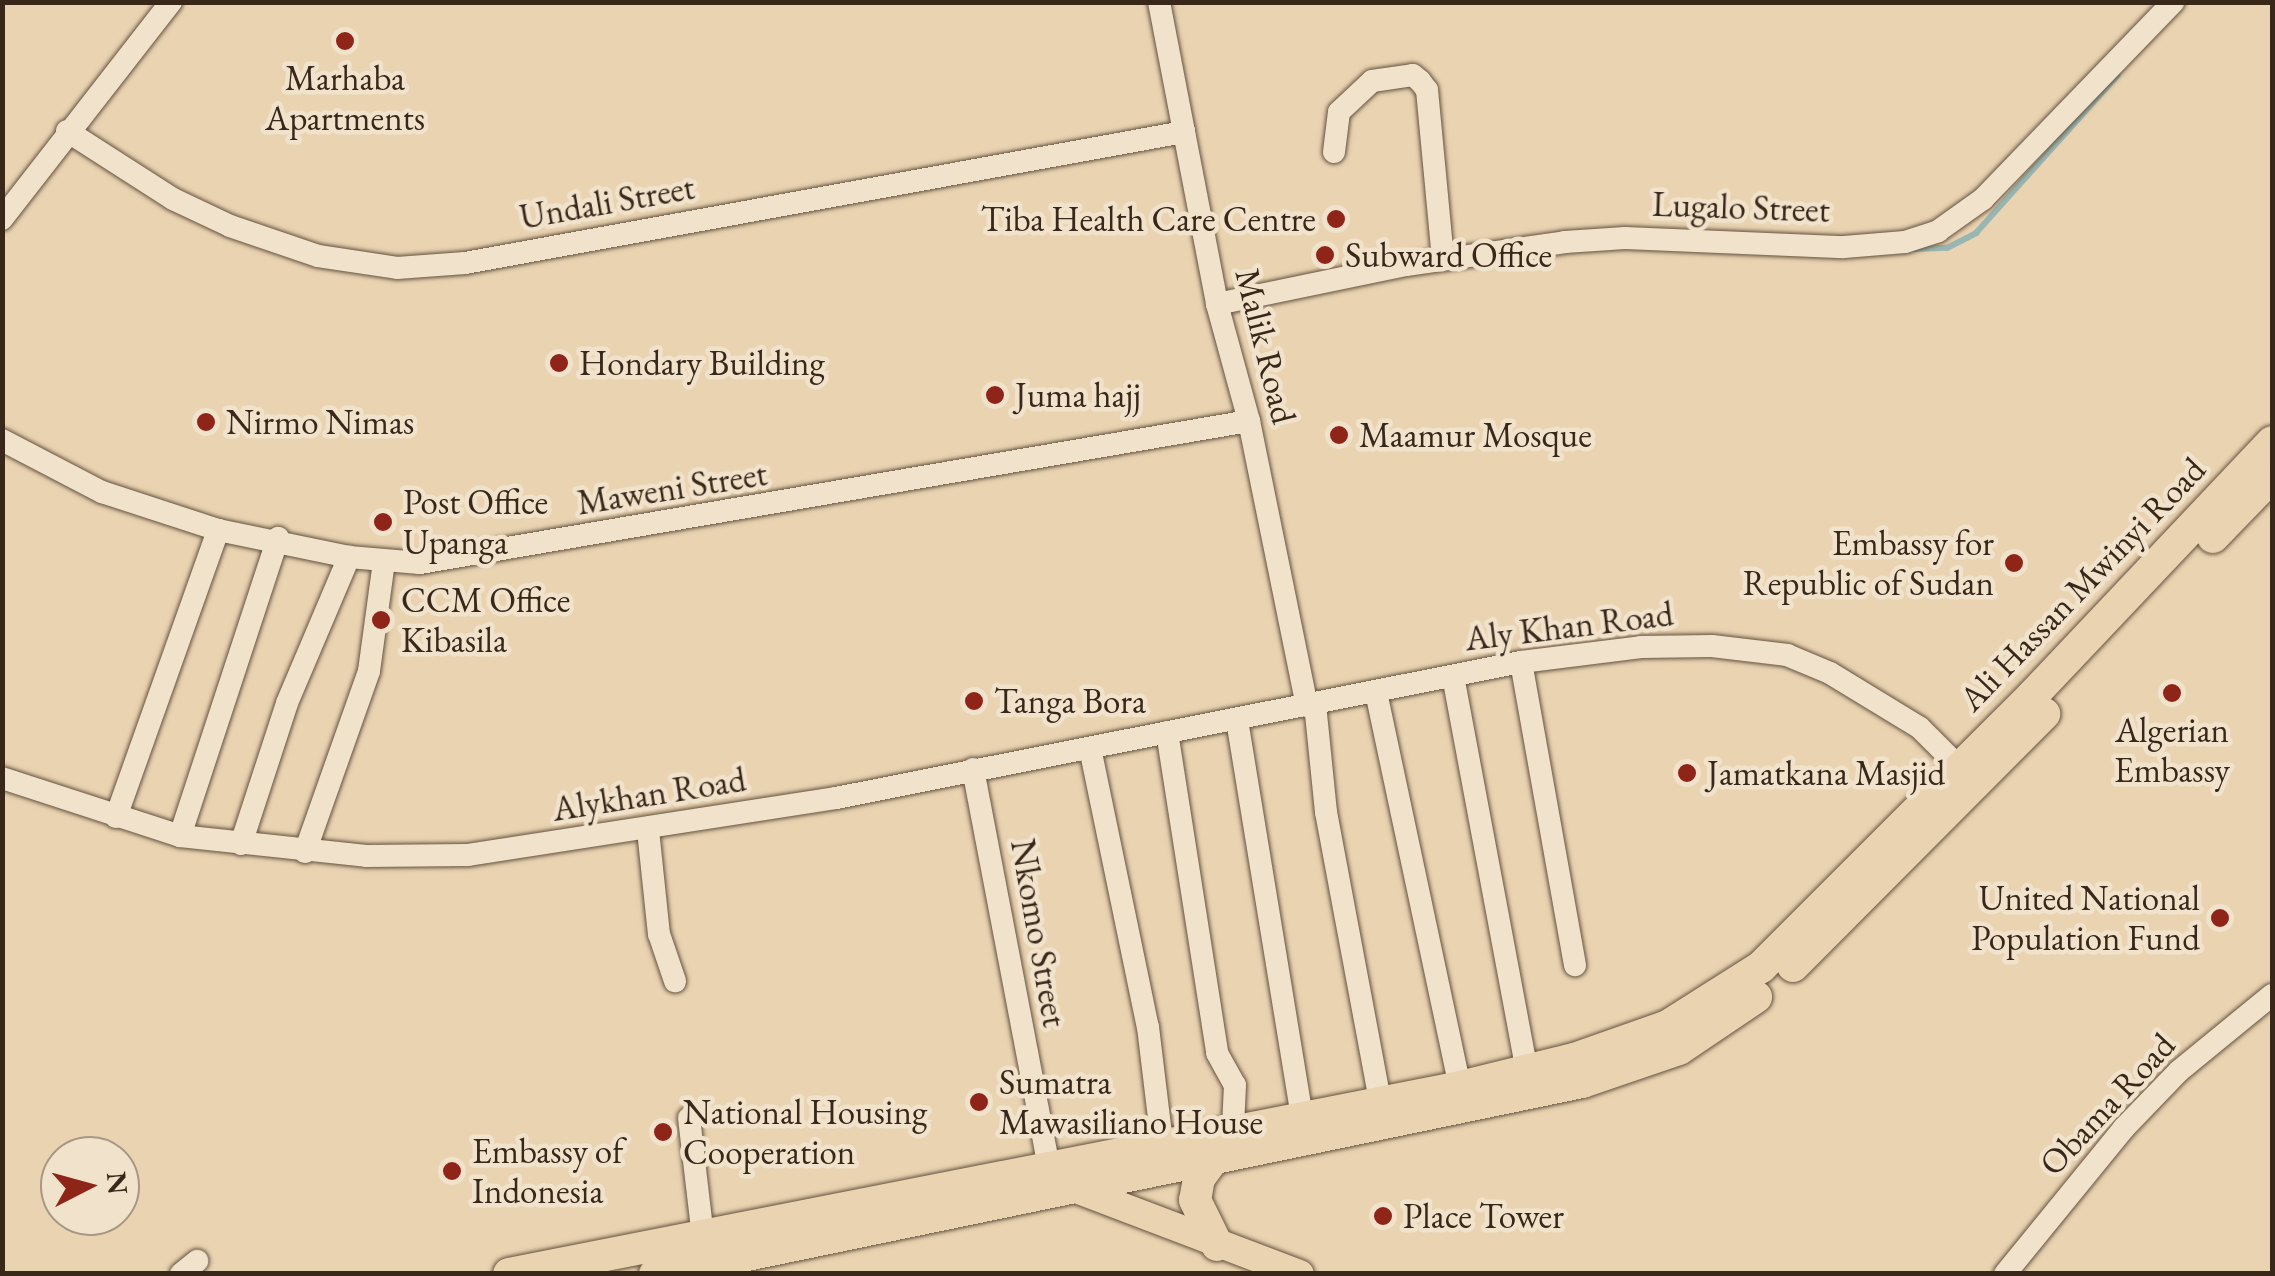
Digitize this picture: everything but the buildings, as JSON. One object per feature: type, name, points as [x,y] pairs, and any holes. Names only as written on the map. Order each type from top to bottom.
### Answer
[{"type":"highway","name":"Ali Hassan Mwinyi Road","points":[[656,1274],[1224,1142],[1532,1094],[1678,1049],[1781,978],[2272,442]]},
{"type":"highway","name":"Ali Hassan Mwinyi Road","points":[[509,1274],[702,1237],[1059,1178],[1162,1142],[1224,1142],[1302,1116],[1460,1087],[1624,1042],[1714,1001],[1761,967],[1969,777],[2272,476]]},
{"type":"highway","points":[[1216,1244],[1196,1200],[1198,1178],[1224,1142]]},
{"type":"main road","points":[[1059,1178],[1216,1244],[1298,1273]]},
{"type":"street","points":[[2,219],[171,2]]},
{"type":"street","name":"Malik Road","points":[[1160,2],[1217,304],[1249,421],[1311,705],[1326,812],[1380,1102]]},
{"type":"street","name":"Lugalo Street","points":[[1217,304],[1443,259],[1625,238],[1844,247],[1904,242],[1938,231],[2024,159],[2173,2]]},
{"type":"street","points":[[1334,152],[1338,112],[1372,82],[1413,74],[1427,90],[1443,259]]},
{"type":"street","name":"Undali Street","points":[[68,132],[173,200],[230,226],[318,256],[396,268],[465,263],[1184,132]]},
{"type":"street","name":"Maweni Street","points":[[2,440],[102,492],[218,530],[278,538],[349,557],[420,563],[793,504],[1249,421]]},
{"type":"street","points":[[116,818],[218,530]]},
{"type":"street","points":[[180,836],[278,538]]},
{"type":"street","points":[[242,844],[287,703],[349,557]]},
{"type":"street","points":[[305,852],[369,671],[384,562]]},
{"type":"street","name":"Aly Khan Road","points":[[1311,705],[1521,662],[1641,647],[1787,655],[1878,700],[1969,777]]},
{"type":"street","points":[[1521,662],[1575,966]]},
{"type":"street","points":[[1453,676],[1527,1071]]},
{"type":"street","points":[[1376,692],[1460,1087]]},
{"type":"street","name":"Alykhan Road","points":[[2,778],[180,836],[305,852],[468,855],[648,830],[1311,705]]},
{"type":"street","points":[[1238,720],[1302,1116]]},
{"type":"street","points":[[1167,732],[1217,1053],[1235,1085],[1224,1142]]},
{"type":"street","points":[[1090,748],[1148,1027],[1162,1142]]},
{"type":"street","name":"Nkomo Street","points":[[973,769],[1059,1178]]},
{"type":"street","points":[[648,830],[659,934],[675,981]]},
{"type":"street","name":"Obama Road","points":[[2005,1274],[2124,1128],[2179,1071],[2272,995]]},
{"type":"street","points":[[688,1118],[702,1237]]},
{"type":"waterway","points":[[1914,249],[1947,248],[1976,233],[2118,75]]},
{"type":"place","name":"Marhaba Apartments","points":[[345,41]]},
{"type":"place","name":"Tiba Health Care Centre","points":[[1336,219]]},
{"type":"place","name":"Subward Office","points":[[1325,255]]},
{"type":"place","name":"Hondary Building","points":[[559,363]]},
{"type":"place","name":"Juma hajj","points":[[995,395]]},
{"type":"place","name":"Nirmo Nimas","points":[[206,422]]},
{"type":"place","name":"Maamur Mosque","points":[[1339,435]]},
{"type":"place","name":"Post Office Upanga","points":[[383,522]]},
{"type":"place","name":"Embassy for Republic of Sudan","points":[[2014,563]]},
{"type":"place","name":"CCM Office Kibasila","points":[[381,620]]},
{"type":"place","name":"Algerian Embassy","points":[[2172,693]]},
{"type":"place","name":"Tanga Bora","points":[[974,701]]},
{"type":"place","name":"Jamatkana Masjid","points":[[1687,773]]},
{"type":"place","name":"United National Population Fund","points":[[2220,918]]},
{"type":"place","name":"Sumatra Mawasiliano House","points":[[979,1102]]},
{"type":"place","name":"National Housing Cooperation","points":[[663,1132]]},
{"type":"place","name":"Embassy of Indonesia","points":[[452,1171]]},
{"type":"place","name":"Place Tower","points":[[1383,1216]]}]
